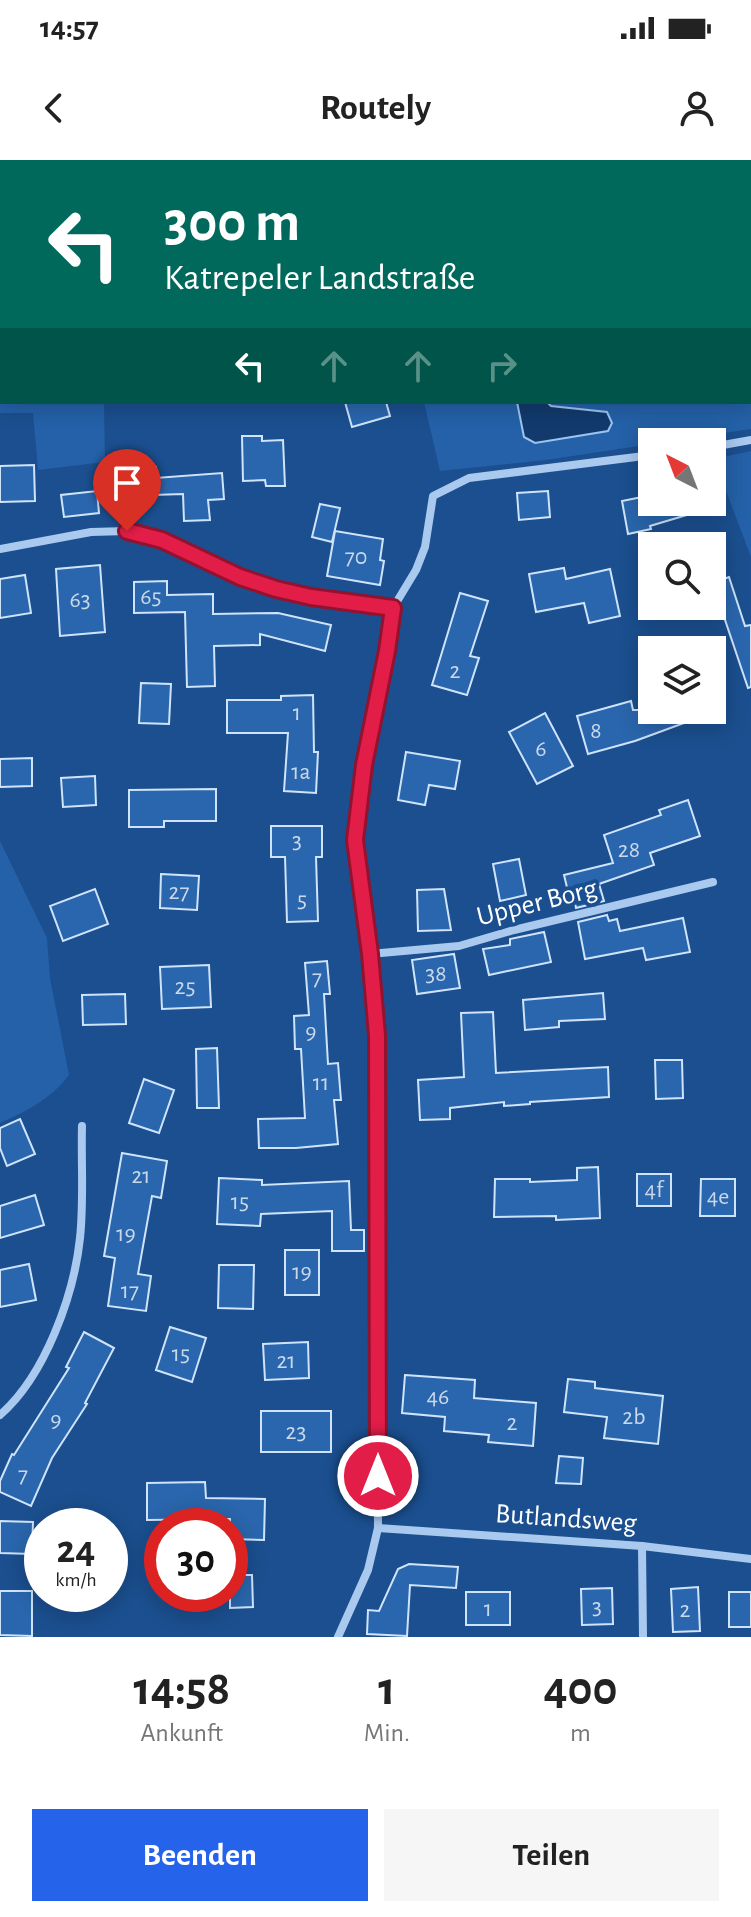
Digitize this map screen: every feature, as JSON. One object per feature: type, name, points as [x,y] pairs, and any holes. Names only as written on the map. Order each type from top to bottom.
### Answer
[{"type":"street","points":[[726,444],[751,440]]},
{"type":"street","points":[[338,1637],[368,1570],[378,1528],[377,1035],[355,840],[364,765],[393,608],[416,570],[425,547],[433,496],[469,478],[638,457]]},
{"type":"street","points":[[0,549],[91,532],[127,531],[162,540],[240,577],[276,589],[393,608]]},
{"type":"street","name":"Upper Borg","points":[[370,954],[459,946],[713,882]]},
{"type":"street","points":[[0,1415],[20,1394],[44,1358],[69,1290],[81,1234],[82,1126]]},
{"type":"street","name":"Butlandsweg","points":[[378,1528],[642,1546],[751,1559]]},
{"type":"street","points":[[642,1546],[643,1637]]},
{"type":"shaded area","points":[[0,404],[104,404],[105,462],[38,470],[33,413],[0,413]]},
{"type":"shaded area","points":[[424,404],[517,404],[524,437],[544,404],[751,404],[751,429],[726,433],[726,428],[638,428],[638,446],[440,471]]},
{"type":"shaded area","points":[[517,404],[549,404],[607,412],[612,423],[608,431],[535,443],[524,437]]},
{"type":"shaded area","points":[[751,451],[751,557],[726,491],[726,456]]},
{"type":"shaded area","points":[[0,841],[47,938],[50,978],[69,1075],[38,1104],[0,1123]]},
{"type":"building","points":[[346,404],[387,404],[390,416],[352,427]]},
{"type":"building","points":[[242,436],[262,436],[262,441],[283,440],[285,486],[266,486],[265,480],[243,481]]},
{"type":"building","points":[[34,465],[35,501],[0,502],[0,466]]},
{"type":"building","points":[[156,467],[156,478],[222,473],[224,499],[208,500],[210,520],[184,521],[183,494],[121,496],[119,468]]},
{"type":"building","points":[[97,491],[99,513],[64,517],[61,495]]},
{"type":"building","points":[[548,491],[550,517],[519,520],[517,493]]},
{"type":"building","points":[[638,498],[638,516],[684,516],[628,534],[622,501]]},
{"type":"building","points":[[320,504],[340,508],[332,542],[312,537]]},
{"type":"building","points":[[335,531],[383,539],[380,560],[384,561],[380,585],[327,576]]},
{"type":"building","points":[[100,565],[105,632],[60,636],[56,569]]},
{"type":"building","points":[[564,568],[566,579],[610,569],[620,616],[589,623],[584,603],[536,612],[529,574]]},
{"type":"building","points":[[25,575],[31,613],[0,618],[0,579]]},
{"type":"building","points":[[729,577],[745,626],[751,625],[751,687],[748,688],[725,620],[726,578]]},
{"type":"building","points":[[167,581],[167,595],[213,594],[213,614],[278,613],[331,625],[325,651],[260,634],[260,645],[214,646],[215,686],[187,687],[185,612],[134,613],[134,582]]},
{"type":"building","points":[[460,593],[488,601],[470,656],[479,658],[467,695],[432,685]]},
{"type":"building","points":[[141,683],[171,684],[169,724],[139,723]]},
{"type":"building","points":[[313,695],[314,752],[318,752],[316,793],[284,791],[288,733],[227,733],[227,700],[281,700],[281,696]]},
{"type":"building","points":[[631,701],[633,710],[638,710],[638,724],[681,724],[588,754],[577,716]]},
{"type":"building","points":[[545,713],[573,766],[537,784],[509,732]]},
{"type":"building","points":[[406,752],[460,761],[455,789],[429,785],[425,805],[398,800]]},
{"type":"building","points":[[32,758],[32,786],[0,787],[0,759]]},
{"type":"building","points":[[95,776],[96,805],[63,807],[61,778]]},
{"type":"building","points":[[216,789],[216,821],[164,821],[164,827],[129,827],[129,790]]},
{"type":"building","points":[[688,800],[700,836],[650,853],[654,865],[599,884],[604,901],[576,908],[575,903],[571,904],[564,875],[613,863],[604,835],[661,815],[659,810]]},
{"type":"building","points":[[271,826],[322,826],[322,857],[316,857],[318,921],[287,922],[285,857],[271,857]]},
{"type":"building","points":[[519,859],[526,895],[500,901],[493,864]]},
{"type":"building","points":[[161,874],[199,876],[197,910],[160,908]]},
{"type":"building","points":[[95,889],[108,924],[63,941],[50,906]]},
{"type":"building","points":[[444,889],[451,930],[418,931],[417,890]]},
{"type":"building","points":[[607,915],[609,921],[617,919],[620,931],[683,918],[690,952],[646,960],[643,948],[585,959],[578,922]]},
{"type":"building","points":[[544,932],[551,962],[489,975],[483,949],[510,945],[510,939]]},
{"type":"building","points":[[454,954],[460,988],[417,994],[412,960]]},
{"type":"building","points":[[327,961],[330,994],[324,994],[328,1064],[338,1063],[341,1100],[334,1100],[338,1144],[259,1148],[258,1119],[305,1118],[301,1049],[295,1049],[294,1016],[309,1015],[305,963]]},
{"type":"building","points":[[209,965],[211,1007],[162,1009],[160,967]]},
{"type":"building","points":[[603,993],[605,1019],[559,1021],[559,1027],[525,1030],[523,1000]]},
{"type":"building","points":[[125,994],[126,1024],[83,1025],[82,995]]},
{"type":"building","points":[[493,1012],[496,1073],[608,1067],[609,1097],[450,1108],[450,1119],[420,1120],[418,1080],[464,1077],[461,1013]]},
{"type":"building","points":[[217,1048],[219,1108],[197,1108],[196,1049]]},
{"type":"building","points":[[655,1060],[682,1060],[683,1098],[656,1099]]},
{"type":"building","points":[[144,1079],[174,1090],[159,1133],[129,1123]]},
{"type":"building","points":[[20,1119],[35,1154],[7,1166],[0,1148],[0,1128]]},
{"type":"building","points":[[122,1153],[167,1161],[161,1198],[152,1196],[138,1274],[151,1276],[146,1311],[108,1306],[115,1258],[104,1256]]},
{"type":"building","points":[[598,1167],[600,1218],[556,1220],[556,1216],[494,1217],[495,1179],[530,1179],[530,1182],[577,1180],[577,1168]]},
{"type":"building","points":[[637,1174],[671,1174],[671,1206],[637,1206]]},
{"type":"building","points":[[219,1178],[262,1180],[262,1185],[349,1181],[351,1230],[364,1230],[364,1251],[332,1251],[332,1211],[261,1214],[260,1226],[217,1224]]},
{"type":"building","points":[[701,1179],[735,1179],[735,1216],[700,1216]]},
{"type":"building","points":[[35,1195],[44,1225],[0,1238],[0,1206]]},
{"type":"building","points":[[285,1250],[319,1250],[319,1295],[285,1295]]},
{"type":"building","points":[[29,1264],[36,1300],[0,1307],[0,1270]]},
{"type":"building","points":[[219,1265],[254,1265],[253,1309],[218,1308]]},
{"type":"building","points":[[170,1327],[206,1338],[192,1382],[156,1370]]},
{"type":"building","points":[[84,1332],[114,1348],[87,1404],[52,1458],[31,1506],[0,1492],[0,1481],[12,1454],[69,1368],[66,1367]]},
{"type":"building","points":[[308,1342],[309,1378],[265,1380],[263,1344]]},
{"type":"building","points":[[405,1375],[475,1380],[474,1398],[536,1403],[533,1446],[488,1442],[489,1435],[444,1431],[445,1417],[402,1413]]},
{"type":"building","points":[[568,1379],[595,1382],[595,1388],[663,1396],[658,1444],[604,1438],[607,1417],[564,1412]]},
{"type":"building","points":[[261,1411],[331,1411],[331,1452],[261,1452]]},
{"type":"building","points":[[559,1456],[583,1458],[581,1484],[556,1483]]},
{"type":"building","points":[[205,1482],[206,1498],[265,1499],[264,1540],[248,1540],[248,1508],[147,1508],[147,1483]]},
{"type":"building","points":[[0,1521],[24,1522],[24,1554],[0,1553]]},
{"type":"building","points":[[409,1564],[458,1567],[456,1588],[410,1585],[407,1636],[367,1634],[368,1610],[379,1611],[398,1569]]},
{"type":"building","points":[[248,1575],[252,1575],[253,1607],[248,1607]]},
{"type":"building","points":[[698,1587],[700,1631],[673,1632],[671,1589]]},
{"type":"building","points":[[612,1588],[613,1624],[582,1625],[581,1589]]},
{"type":"building","points":[[0,1591],[24,1591],[24,1612],[32,1612],[32,1636],[0,1635]]},
{"type":"building","points":[[466,1592],[510,1592],[510,1625],[466,1625]]},
{"type":"building","points":[[729,1592],[751,1592],[751,1627],[729,1627]]},
{"type":"route","points":[[127,531],[162,540],[240,577],[276,589],[393,608],[364,765],[355,840],[377,1035],[378,1476]]}]
